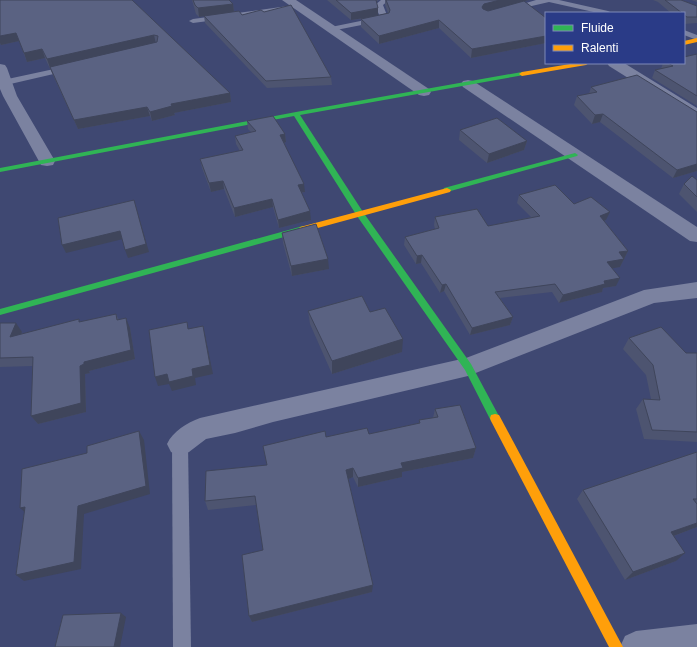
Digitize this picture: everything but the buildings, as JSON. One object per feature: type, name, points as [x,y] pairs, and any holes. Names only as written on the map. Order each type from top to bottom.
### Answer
[{"type":"street","points":[[293,3],[424,92]]},
{"type":"street","points":[[685,43],[697,39]]},
{"type":"street","points":[[0,170],[296,114],[580,64]]},
{"type":"street","points":[[616,64],[697,115]]},
{"type":"street","points":[[3,75],[10,96],[47,161]]},
{"type":"street","points":[[468,84],[697,236]]},
{"type":"street","points":[[296,114],[360,214],[468,367],[616,647]]},
{"type":"street","points":[[0,312],[575,155]]},
{"type":"street","points":[[180,444],[200,430],[235,422],[273,410],[468,367],[651,296],[697,290]]},
{"type":"street","points":[[636,647],[697,640]]},
{"type":"lane","points":[[331,29],[384,18],[379,5],[385,0]]},
{"type":"lane","points":[[502,11],[549,0],[603,12]]},
{"type":"lane","points":[[193,21],[293,3]]},
{"type":"lane","points":[[685,33],[697,39]]},
{"type":"lane","points":[[3,75],[74,66]]},
{"type":"lane","points":[[180,444],[182,647]]},
{"type":"traffic: fast","points":[[0,170],[296,114],[522,74]]},
{"type":"traffic: fast","points":[[296,114],[360,214],[468,367],[495,418]]},
{"type":"traffic: fast","points":[[447,190],[575,155]]},
{"type":"traffic: fast","points":[[0,312],[303,229]]},
{"type":"traffic: slow","points":[[685,43],[697,40]]},
{"type":"traffic: slow","points":[[522,74],[580,64]]},
{"type":"traffic: slow","points":[[303,229],[447,190]]},
{"type":"traffic: slow","points":[[495,418],[616,647]]}]
